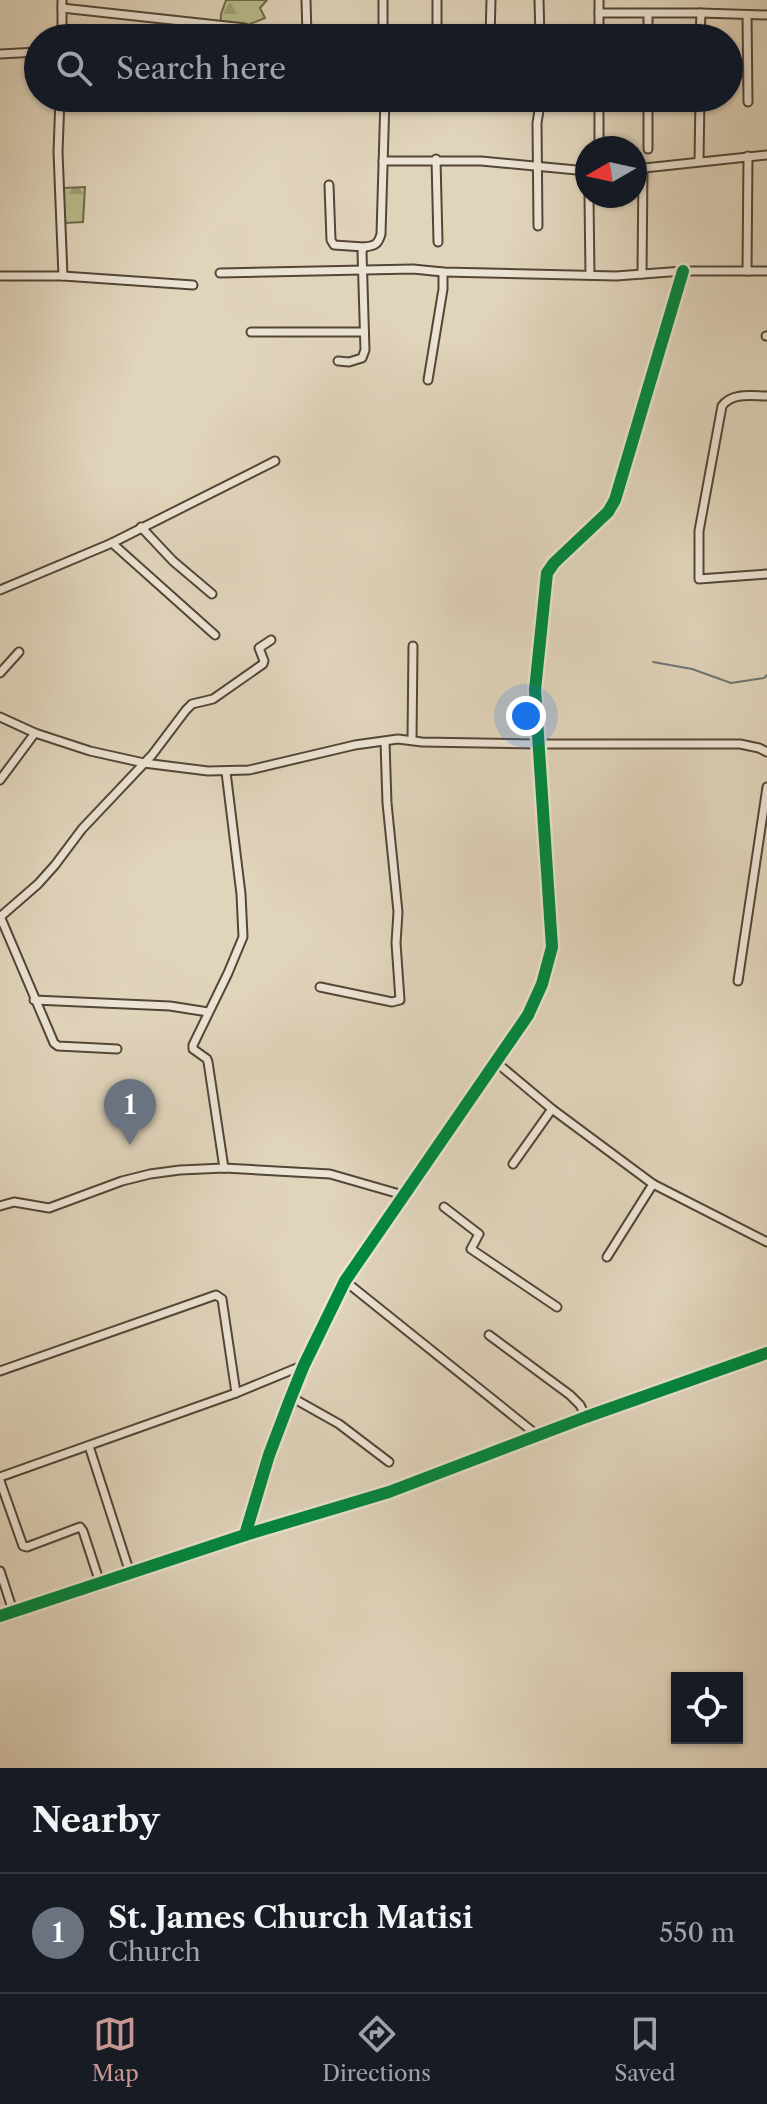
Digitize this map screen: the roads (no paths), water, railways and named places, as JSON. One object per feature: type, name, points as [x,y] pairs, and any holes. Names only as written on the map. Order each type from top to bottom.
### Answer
[{"type":"street","points":[[306,0],[307,24]]},
{"type":"street","points":[[383,0],[383,24]]},
{"type":"street","points":[[437,0],[437,24]]},
{"type":"street","points":[[490,24],[491,0]]},
{"type":"street","points":[[539,0],[540,24]]},
{"type":"street","points":[[599,0],[599,24]]},
{"type":"street","points":[[62,4],[214,24]]},
{"type":"street","points":[[599,13],[767,15]]},
{"type":"street","points":[[701,13],[701,24]]},
{"type":"street","points":[[648,14],[648,24]]},
{"type":"street","points":[[747,15],[748,102]]},
{"type":"street","points":[[0,54],[24,53]]},
{"type":"street","points":[[59,112],[63,276]]},
{"type":"street","points":[[329,185],[331,240],[334,245],[376,245],[381,234],[385,112]]},
{"type":"street","points":[[538,112],[538,226]]},
{"type":"street","points":[[599,112],[599,136]]},
{"type":"street","points":[[648,112],[648,149]]},
{"type":"street","points":[[699,161],[700,112]]},
{"type":"street","points":[[647,168],[767,155]]},
{"type":"street","points":[[747,271],[748,156]]},
{"type":"street","points":[[436,159],[438,242]]},
{"type":"street","points":[[383,161],[481,161],[575,170]]},
{"type":"street","points":[[589,208],[590,275]]},
{"type":"street","points":[[640,208],[642,274]]},
{"type":"street","points":[[338,361],[362,358],[365,350],[364,247]]},
{"type":"street","points":[[220,273],[413,269],[590,275],[767,271]]},
{"type":"street","points":[[245,1535],[269,1455],[291,1397],[345,1281],[497,1063],[528,1015],[542,984],[552,947],[535,690],[547,573],[608,512],[615,500],[683,271]]},
{"type":"street","points":[[428,380],[443,272]]},
{"type":"street","points":[[0,276],[63,276],[193,285]]},
{"type":"street","points":[[251,332],[364,332]]},
{"type":"street","points":[[767,396],[736,396],[727,399],[722,406],[702,511],[698,562],[699,579],[767,574]]},
{"type":"street","points":[[0,590],[112,543],[275,461]]},
{"type":"street","points":[[141,527],[173,561],[212,594]]},
{"type":"street","points":[[112,543],[215,635]]},
{"type":"street","points":[[117,1049],[58,1046],[54,1043],[0,916],[38,884],[192,704],[213,699],[263,664],[259,648],[271,640]]},
{"type":"street","points":[[412,740],[413,646]]},
{"type":"street","points":[[0,673],[19,652]]},
{"type":"street","points":[[0,717],[35,733],[90,751],[144,763],[226,772],[398,739],[537,744],[740,744],[767,752]]},
{"type":"street","points":[[0,780],[35,733]]},
{"type":"street","points":[[320,987],[392,1002],[400,1000],[396,943],[398,912],[387,803],[385,742]]},
{"type":"street","points":[[224,1168],[208,1062],[193,1047],[243,937],[241,894],[226,772]]},
{"type":"street","points":[[738,981],[767,787]]},
{"type":"street","points":[[34,1000],[170,1006],[208,1012]]},
{"type":"street","points":[[497,1063],[552,1109],[653,1184],[767,1242]]},
{"type":"street","points":[[513,1164],[552,1109]]},
{"type":"street","points":[[0,1206],[14,1202],[49,1208],[150,1174],[224,1168],[330,1174],[403,1195]]},
{"type":"street","points":[[607,1257],[653,1184]]},
{"type":"street","points":[[444,1207],[479,1234],[471,1249],[557,1307]]},
{"type":"street","points":[[345,1281],[537,1435]]},
{"type":"street","points":[[0,1371],[216,1295],[222,1299],[236,1393]]},
{"type":"street","points":[[489,1335],[570,1395],[586,1417]]},
{"type":"street","points":[[0,1616],[245,1535],[389,1492],[537,1435],[767,1353]]},
{"type":"street","points":[[100,1583],[80,1527],[23,1546],[0,1479],[304,1365]]},
{"type":"street","points":[[291,1397],[339,1424],[389,1462]]},
{"type":"street","points":[[89,1446],[130,1573]]},
{"type":"street","points":[[0,1571],[13,1611]]},
{"type":"waterway","points":[[653,662],[692,669],[731,683],[767,675]]},
{"type":"place","name":"St. James Church Matisi","points":[[130,1145]]}]
